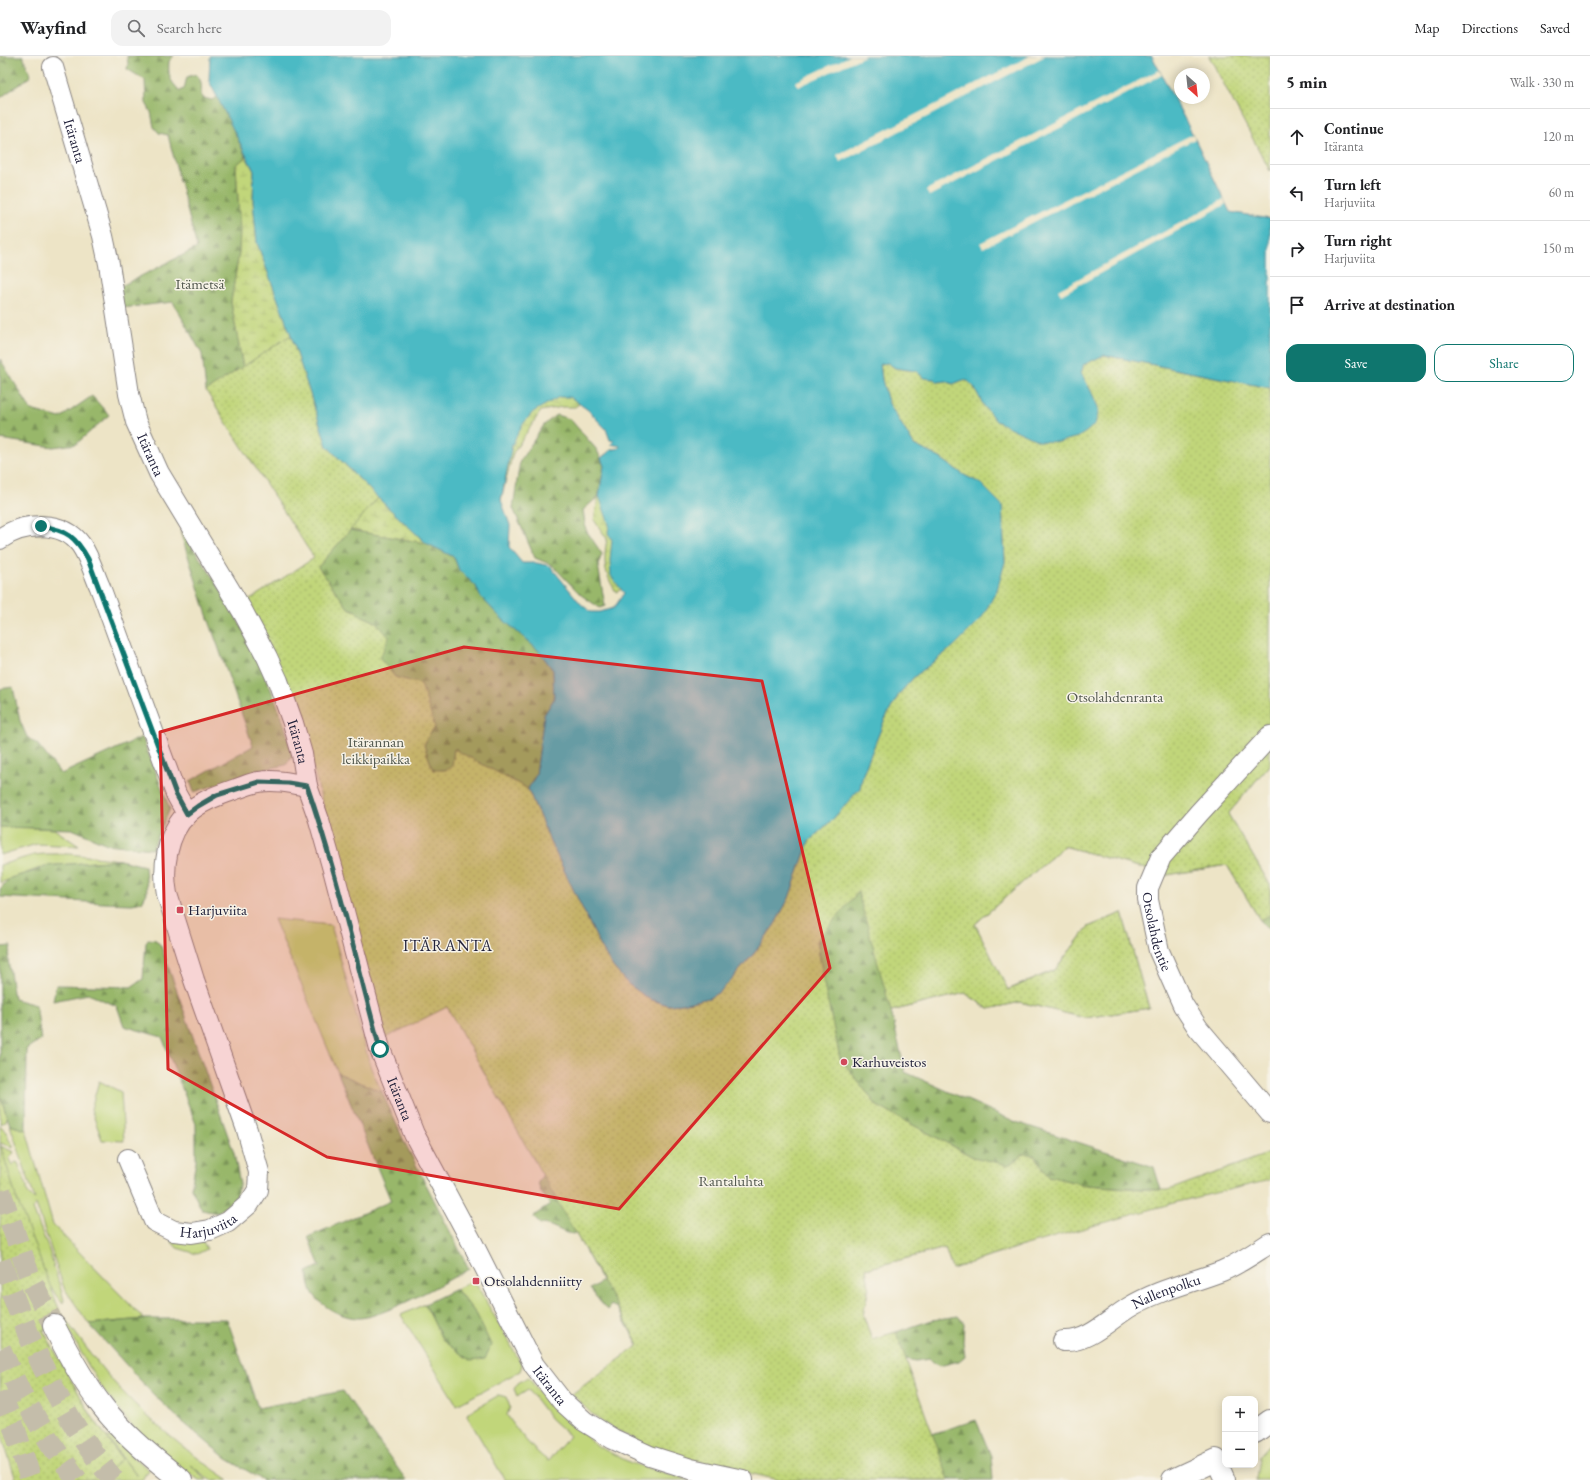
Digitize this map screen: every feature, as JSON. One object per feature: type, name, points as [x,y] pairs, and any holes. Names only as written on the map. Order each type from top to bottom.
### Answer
[{"type":"main road","points":[[54,1326],[77,1370],[103,1408],[146,1451],[181,1480]]},
{"type":"main road","points":[[1258,1430],[1270,1421]]},
{"type":"main road","points":[[1173,1480],[1220,1457]]},
{"type":"main road","points":[[1196,1480],[1220,1457]]},
{"type":"street","name":"Itäranta","points":[[53,67],[103,236],[109,264],[129,394],[136,422],[159,473],[243,612],[278,681],[302,754],[307,786],[319,820],[334,873],[380,1049],[397,1095],[414,1134],[473,1244],[534,1366],[562,1401],[584,1421],[613,1439],[664,1461],[691,1469],[743,1480]]},
{"type":"street","points":[[0,539],[16,530],[30,526],[41,526],[52,528],[68,534],[81,545],[100,587],[176,794],[187,814]]},
{"type":"street","name":"Otsolahdentie","points":[[1270,736],[1199,813],[1161,857],[1148,888],[1148,900],[1159,951],[1183,1005],[1198,1028],[1270,1113]]},
{"type":"street","name":"Harjuviita","points":[[128,1159],[154,1221],[174,1231],[192,1233],[210,1230],[228,1222],[249,1204],[258,1190],[259,1172],[247,1130],[208,1016],[194,980],[164,881],[168,850],[179,824],[187,814],[198,806],[217,795],[259,782],[288,783],[307,786]]},
{"type":"street","name":"Nallenpolku","points":[[1063,1341],[1078,1339],[1095,1331],[1123,1311],[1144,1299],[1230,1267],[1270,1243]]},
{"type":"street","points":[[1220,1457],[1225,1480]]},
{"type":"highlighted area","points":[[464,647],[762,681],[830,968],[619,1209],[327,1157],[168,1069],[160,732]]},
{"type":"green space","points":[[0,56],[23,56],[31,76],[0,98]]},
{"type":"green space","name":"Itämetsä","points":[[127,56],[174,56],[169,61],[169,74],[171,80],[180,91],[184,89],[187,77],[196,74],[200,81],[201,94],[203,98],[212,100],[218,96],[246,157],[236,165],[240,231],[239,253],[231,302],[243,367],[206,391],[202,354],[173,302],[122,308],[119,287],[197,248],[168,135],[159,133],[154,127],[151,112],[146,103],[145,80],[127,69]]},
{"type":"green space","points":[[1209,56],[1270,56],[1270,171]]},
{"type":"green space","points":[[246,157],[254,171],[253,201],[257,243],[291,335],[378,498],[426,543],[350,530],[243,367],[231,302],[239,253],[240,231],[236,165]]},
{"type":"green space","points":[[291,335],[327,446],[378,498],[318,567],[348,608],[376,622],[389,637],[380,658],[395,677],[421,684],[435,727],[424,745],[434,770],[445,770],[452,767],[454,749],[528,789],[550,841],[601,947],[613,967],[628,984],[649,999],[668,1005],[682,1004],[709,998],[721,991],[756,951],[775,924],[789,898],[809,841],[833,819],[860,788],[863,774],[884,721],[899,694],[914,677],[954,646],[1005,562],[1002,505],[980,483],[964,475],[940,458],[914,445],[888,402],[882,380],[880,364],[888,363],[895,368],[916,371],[924,378],[934,379],[938,382],[946,381],[953,384],[963,380],[969,381],[974,387],[984,406],[1091,391],[1081,373],[1083,367],[1082,365],[1104,355],[1270,388],[1270,764],[1228,814],[1270,885],[1270,915],[1260,920],[1227,865],[1167,875],[1064,846],[975,924],[1008,990],[1055,970],[1088,927],[1122,913],[1149,1008],[1085,1018],[1020,1002],[989,1009],[965,993],[891,1011],[858,892],[817,941],[825,989],[840,1058],[877,1106],[973,1157],[1008,1165],[1018,1160],[1023,1154],[1034,1155],[1048,1176],[1085,1185],[1167,1190],[1270,1153],[1270,1180],[1177,1202],[1012,1249],[952,1269],[945,1248],[866,1269],[869,1287],[863,1315],[872,1339],[896,1332],[949,1480],[779,1480],[659,1452],[603,1423],[572,1394],[639,1345],[447,1007],[385,1038],[307,745],[246,602],[314,558],[206,391]]},
{"type":"green space","points":[[0,359],[31,410],[60,418],[92,396],[109,415],[76,444],[53,447],[0,439]]},
{"type":"green space","points":[[548,391],[584,400],[575,407],[562,407],[541,411],[513,453],[501,500],[505,444]]},
{"type":"green space","points":[[556,415],[570,419],[597,450],[604,466],[599,496],[583,510],[586,530],[602,554],[598,565],[605,606],[600,608],[581,595],[552,565],[535,558],[513,508],[520,461],[544,425]]},
{"type":"green space","points":[[611,450],[609,457],[624,588],[616,592],[607,573],[605,554],[607,539],[594,520],[604,466],[601,458]]},
{"type":"green space","points":[[350,530],[426,543],[454,557],[459,570],[476,586],[480,596],[499,616],[538,650],[553,670],[554,699],[544,715],[536,775],[528,789],[454,750],[452,767],[445,770],[434,771],[424,745],[430,733],[395,677],[380,658],[376,622],[348,608],[318,567]]},
{"type":"green space","points":[[180,531],[225,597],[251,645],[282,718],[292,757],[286,765],[261,770],[194,792],[190,781],[253,746],[206,612]]},
{"type":"green space","points":[[13,687],[20,721],[27,737],[38,745],[61,774],[142,737],[170,809],[152,849],[107,844],[72,829],[0,827],[0,689]]},
{"type":"green space","points":[[1270,764],[1228,814],[1270,885],[1270,931],[1260,920],[1227,865],[1167,875],[1064,846],[975,924],[1007,990],[1055,970],[1088,927],[1122,913],[1149,1008],[1085,1018],[1020,1002],[989,1009],[965,993],[891,1011],[905,1072],[1016,1122],[1154,1167],[1161,1190],[1085,1185],[1048,1176],[1034,1155],[1008,1166],[973,1157],[877,1106],[840,1058],[825,989],[817,940],[858,892]]},
{"type":"green space","points":[[0,826],[54,829],[79,846],[37,844],[0,855]]},
{"type":"green space","points":[[70,854],[120,860],[45,866],[0,883],[0,865],[34,855]]},
{"type":"green space","points":[[120,860],[145,866],[147,893],[142,902],[132,904],[0,897],[0,889],[10,878],[35,871],[45,866]]},
{"type":"green space","points":[[274,919],[331,925],[371,1068],[382,1092],[338,1073]]},
{"type":"green space","points":[[148,939],[156,940],[161,946],[234,1153],[240,1184],[234,1200],[217,1213],[202,1210],[191,1188],[196,1161],[196,1124],[162,1037],[124,1026],[117,1006],[88,994],[53,1001],[56,985],[131,987],[143,979],[146,943]]},
{"type":"green space","points":[[11,946],[8,959],[14,999],[36,1005],[41,1040],[27,1048],[26,1130],[10,1125],[0,1095],[0,947]]},
{"type":"green space","points":[[338,1073],[382,1092],[405,1143],[469,1269],[396,1307],[367,1317],[356,1318],[344,1315],[333,1311],[323,1304],[314,1295],[307,1272],[320,1266],[308,1237],[391,1201]]},
{"type":"green space","points":[[99,1081],[121,1092],[124,1141],[102,1140],[91,1109]]},
{"type":"green space","points":[[0,1095],[7,1117],[6,1121],[0,1124]]},
{"type":"green space","points":[[0,1125],[7,1132],[13,1147],[0,1143]]},
{"type":"green space","points":[[10,1125],[26,1130],[53,1225],[144,1319],[89,1324],[64,1288],[36,1204],[33,1209],[49,1250],[64,1300],[63,1303],[38,1271],[0,1146],[14,1152],[9,1159],[12,1165],[16,1162],[18,1163],[27,1186],[27,1191],[29,1195],[35,1199]]},
{"type":"green space","points":[[0,1143],[16,1197],[64,1322],[43,1330],[91,1415],[122,1459],[98,1480],[16,1480],[0,1431]]},
{"type":"green space","points":[[548,1167],[639,1346],[617,1308],[611,1305],[607,1310],[590,1289],[602,1281],[576,1234],[571,1234],[545,1224],[540,1224],[534,1218],[535,1215],[550,1205],[541,1192],[538,1182]]},
{"type":"green space","points":[[837,1237],[1022,1246],[952,1269],[945,1248],[866,1269],[869,1287],[863,1315],[872,1340],[932,1320],[958,1316],[964,1323],[963,1342],[965,1356],[959,1361],[939,1366],[929,1359],[916,1361],[905,1359],[924,1441],[932,1434],[976,1420],[991,1456],[993,1480],[897,1480]]},
{"type":"green space","points":[[202,1240],[207,1249],[197,1254],[177,1248],[172,1242]]},
{"type":"green space","points":[[474,1280],[522,1365],[520,1371],[457,1405],[401,1315],[425,1304],[443,1341],[477,1315],[456,1289]]},
{"type":"green space","points":[[456,1289],[477,1315],[491,1345],[485,1359],[471,1361],[443,1341],[425,1304]]},
{"type":"green space","points":[[58,1313],[62,1315],[105,1372],[133,1403],[172,1438],[229,1480],[210,1480],[190,1465],[207,1480],[199,1480],[182,1468],[132,1426],[95,1377],[64,1322],[43,1330],[91,1415],[113,1446],[137,1476],[107,1437],[115,1437],[132,1454],[131,1456],[137,1461],[138,1460],[148,1470],[142,1480],[58,1480],[41,1325]]},
{"type":"green space","points":[[144,1319],[227,1319],[258,1408],[343,1391],[406,1480],[263,1480],[227,1459],[179,1419],[152,1393],[89,1324]]},
{"type":"green space","points":[[528,1377],[547,1402],[599,1447],[631,1463],[690,1480],[505,1480],[467,1416],[468,1413],[499,1395],[506,1397],[510,1407],[507,1415],[526,1440],[548,1461],[570,1436],[551,1419],[528,1389],[517,1396],[514,1389],[518,1383]]},
{"type":"green space","points":[[1270,1444],[1270,1480],[1256,1480],[1259,1456]]},
{"type":"water","points":[[210,56],[1152,56],[1174,98],[1174,104],[1177,104],[1230,212],[1270,219],[1270,388],[1104,355],[1083,365],[1081,373],[1098,407],[1098,414],[1095,424],[1078,437],[1059,442],[1039,441],[996,421],[984,406],[974,387],[968,381],[963,380],[953,384],[946,381],[938,382],[934,379],[924,378],[916,371],[895,368],[888,363],[880,364],[882,380],[888,402],[914,445],[940,458],[964,475],[980,483],[1002,505],[1005,562],[997,590],[981,619],[954,646],[914,677],[899,694],[884,721],[863,774],[860,788],[833,819],[809,841],[789,898],[775,924],[756,951],[721,991],[709,998],[682,1004],[668,1005],[649,999],[628,984],[613,967],[601,947],[550,841],[528,789],[536,775],[544,715],[554,699],[553,670],[538,650],[499,616],[480,596],[476,586],[459,570],[454,557],[426,543],[378,498],[327,446],[291,335],[257,243],[253,201],[254,171],[209,81]],"holes":[[[559,397],[570,397],[588,410],[606,429],[610,440],[614,441],[611,444],[620,446],[619,448],[611,450],[601,458],[604,466],[599,496],[609,524],[608,533],[612,540],[610,560],[611,576],[624,593],[614,608],[600,612],[591,612],[581,604],[550,566],[537,563],[522,563],[509,547],[510,525],[501,500],[512,445],[522,425],[533,412]]]},
{"type":"pier","points":[[850,56],[865,56],[798,87],[795,82]]},
{"type":"pier","points":[[1030,56],[1045,56],[840,162],[837,155]]},
{"type":"pier","points":[[1159,70],[1162,75],[929,196],[926,190]]},
{"type":"pier","points":[[1193,134],[1195,139],[983,248],[980,243]]},
{"type":"pier","points":[[1224,199],[1226,204],[1061,295],[1058,290]]},
{"type":"tunnel","points":[[0,1191],[30,1278],[54,1326]]},
{"type":"tunnel","points":[[0,1261],[22,1319],[47,1376],[77,1430],[114,1480]]},
{"type":"tunnel","points":[[0,1349],[20,1392],[51,1444],[77,1480]]},
{"type":"tunnel","points":[[0,1393],[16,1433],[31,1480]]},
{"type":"place","name":"Harjuviita","points":[[180,910]]},
{"type":"place","name":"Karhuveistos","points":[[844,1062]]},
{"type":"place","name":"Otsolahdenniitty","points":[[476,1281]]},
{"type":"district","name":"ITÄRANTA","points":[[448,945]]},
{"type":"route","points":[[41,526],[52,528],[68,534],[81,545],[100,587],[176,794],[187,814],[217,795],[259,782],[288,783],[307,786],[319,820],[334,873],[380,1049]]},
{"type":"park label","name":"Otsolahdenranta","points":[[1115,697]]},
{"type":"park label","name":"Itärannan leikkipaikka","points":[[376,750]]},
{"type":"park label","name":"Rantaluhta","points":[[731,1181]]}]
